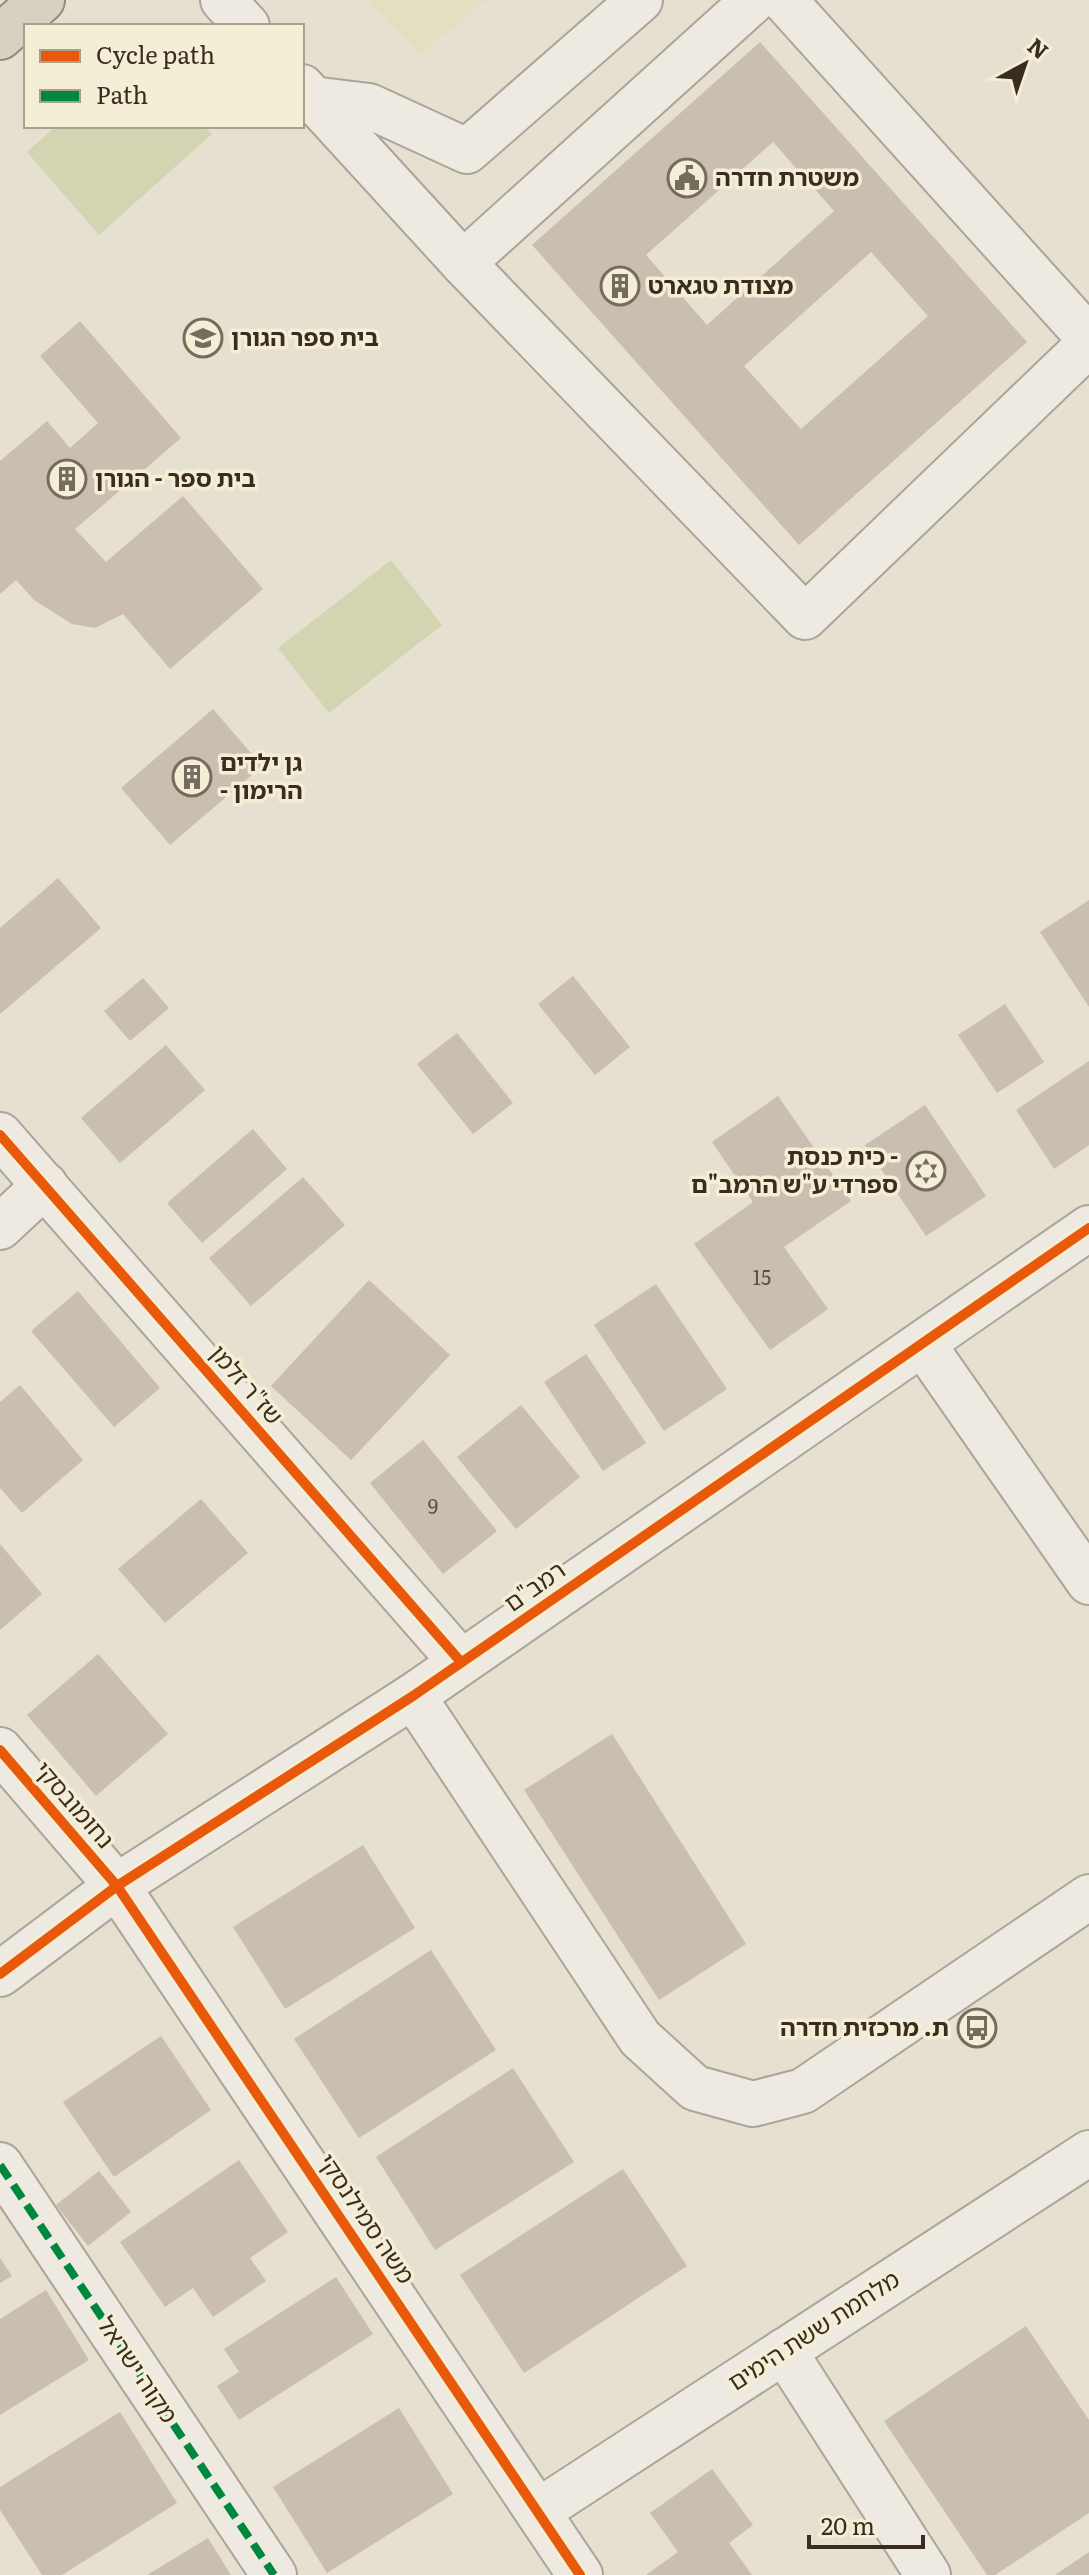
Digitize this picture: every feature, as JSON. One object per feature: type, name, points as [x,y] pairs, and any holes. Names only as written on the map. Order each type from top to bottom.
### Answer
[{"type":"highway","points":[[0,37],[42,0]]},
{"type":"street","points":[[223,0],[245,24]]},
{"type":"street","points":[[307,93],[369,106],[467,151],[640,0]]},
{"type":"street","points":[[463,263],[754,0]]},
{"type":"street","points":[[307,93],[463,263],[805,617],[1089,341],[784,0]]},
{"type":"street","name":"שז\"ר זלמן","points":[[0,1135],[461,1662]]},
{"type":"street","points":[[0,1227],[45,1185]]},
{"type":"street","name":"רמב\"ם","points":[[0,1974],[117,1886],[413,1696],[923,1344],[1085,1239]]},
{"type":"street","points":[[923,1344],[1089,1582]]},
{"type":"street","points":[[413,1696],[640,2038],[695,2088],[753,2104],[803,2091],[1089,1897]]},
{"type":"street","name":"נחומובסקי","points":[[0,1750],[117,1886]]},
{"type":"street","name":"משה סמילנסקי","points":[[117,1886],[540,2510],[580,2575]]},
{"type":"street","name":"מלחמת ששת הימים","points":[[540,2510],[1089,2153]]},
{"type":"street","name":"מקוה ישראל","points":[[0,2165],[274,2575]]},
{"type":"street","points":[[784,2351],[928,2575]]},
{"type":"shaded area","points":[[368,0],[487,0],[421,54]]},
{"type":"green space","points":[[54,128],[206,128],[212,134],[99,235],[27,152]]},
{"type":"green space","points":[[391,560],[442,625],[329,713],[278,648]]},
{"type":"building","name":"מצודת טגארט","points":[[760,42],[1027,342],[799,545],[532,245]],"holes":[[[773,142],[834,211],[707,325],[646,255]],[[871,252],[928,316],[801,429],[744,366]]]},
{"type":"building","name":"בית ספר - הגורן","points":[[80,321],[181,438],[75,529],[106,562],[183,496],[263,589],[170,669],[123,614],[95,628],[72,624],[34,600],[16,580],[0,594],[0,461],[47,421],[70,448],[98,423],[40,356]]},
{"type":"building","name":"גן ילדים - הרימון","points":[[213,709],[262,766],[170,845],[121,788]]},
{"type":"building","points":[[58,878],[101,928],[0,1014],[0,928]]},
{"type":"building","points":[[1089,900],[1089,1007],[1040,932]]},
{"type":"building","points":[[573,976],[630,1047],[595,1075],[538,1004]]},
{"type":"building","points":[[143,978],[169,1008],[130,1041],[104,1011]]},
{"type":"building","points":[[1005,1004],[1044,1062],[997,1093],[958,1035]]},
{"type":"building","points":[[457,1033],[513,1103],[473,1134],[417,1064]]},
{"type":"building","points":[[166,1045],[205,1090],[120,1163],[81,1118]]},
{"type":"building","points":[[1089,1061],[1089,1145],[1054,1169],[1016,1110]]},
{"type":"building","points":[[778,1096],[851,1201],[784,1247],[828,1309],[770,1350],[694,1244],[753,1202],[712,1142]]},
{"type":"building","name":"כית כנסת - ספרדי ע\"ש הרמב\"ם","points":[[925,1105],[986,1196],[926,1236],[865,1145]]},
{"type":"building","points":[[253,1129],[287,1169],[202,1243],[167,1203]]},
{"type":"building","points":[[303,1177],[345,1225],[251,1306],[209,1258]]},
{"type":"building","points":[[369,1280],[450,1355],[351,1460],[271,1386]]},
{"type":"building","points":[[656,1284],[727,1389],[664,1431],[594,1325]]},
{"type":"building","points":[[78,1291],[160,1388],[114,1427],[31,1331]]},
{"type":"building","points":[[586,1354],[646,1443],[603,1471],[544,1382]]},
{"type":"building","points":[[20,1385],[83,1460],[22,1513],[0,1488],[0,1402]]},
{"type":"building","points":[[521,1405],[580,1477],[516,1529],[457,1457]]},
{"type":"building","points":[[423,1440],[497,1531],[443,1574],[370,1483]]},
{"type":"building","points":[[201,1499],[248,1553],[165,1623],[118,1569]]},
{"type":"building","points":[[0,1544],[42,1594],[0,1630]]},
{"type":"building","points":[[98,1654],[168,1734],[96,1796],[27,1715]]},
{"type":"building","points":[[612,1734],[746,1944],[659,2000],[524,1790]]},
{"type":"building","points":[[363,1845],[415,1928],[285,2009],[233,1927]]},
{"type":"building","points":[[431,1950],[496,2050],[359,2138],[294,2039]]},
{"type":"building","points":[[161,2036],[211,2110],[114,2177],[63,2102]]},
{"type":"building","points":[[513,2068],[574,2162],[435,2250],[376,2157]]},
{"type":"building","points":[[239,2160],[288,2232],[250,2258],[266,2281],[213,2317],[193,2288],[165,2307],[120,2242]]},
{"type":"building","points":[[623,2169],[687,2266],[524,2373],[460,2275]]},
{"type":"building","points":[[99,2171],[131,2212],[88,2246],[56,2205]]},
{"type":"building","points":[[0,2258],[12,2276],[0,2283]]},
{"type":"building","points":[[336,2277],[373,2334],[239,2420],[217,2386],[239,2372],[224,2349]]},
{"type":"building","points":[[46,2290],[89,2360],[0,2415],[0,2319]]},
{"type":"building","points":[[1026,2326],[1089,2420],[1089,2513],[995,2575],[987,2575],[884,2421]]},
{"type":"building","points":[[399,2408],[453,2494],[327,2573],[273,2487]]},
{"type":"building","points":[[120,2412],[177,2503],[62,2575],[42,2575],[0,2510],[0,2487]]},
{"type":"building","points":[[712,2469],[753,2525],[729,2543],[752,2575],[646,2575],[678,2552],[650,2513]]},
{"type":"building","points":[[208,2538],[231,2575],[147,2575]]},
{"type":"building","points":[[1089,2552],[1089,2575],[1055,2575]]},
{"type":"marked path","points":[[0,2165],[274,2575]]},
{"type":"cycle path","points":[[0,1135],[461,1662]]},
{"type":"cycle path","points":[[0,1974],[117,1886],[413,1696],[1089,1228]]},
{"type":"cycle path","points":[[0,1750],[117,1886],[580,2575]]},
{"type":"place","name":"משטרת חדרה","points":[[687,178]]},
{"type":"place","name":"מצודת טגארט","points":[[620,286]]},
{"type":"place","name":"בית ספר הגורן","points":[[203,338]]},
{"type":"place","name":"בית ספר - הגורן","points":[[67,479]]},
{"type":"place","name":"גן ילדים - הרימון","points":[[192,777]]},
{"type":"place","name":"כית כנסת - ספרדי ע\"ש הרמב\"ם","points":[[926,1171]]},
{"type":"place","name":"ת. מרכזית חדרה","points":[[977,2028]]}]
